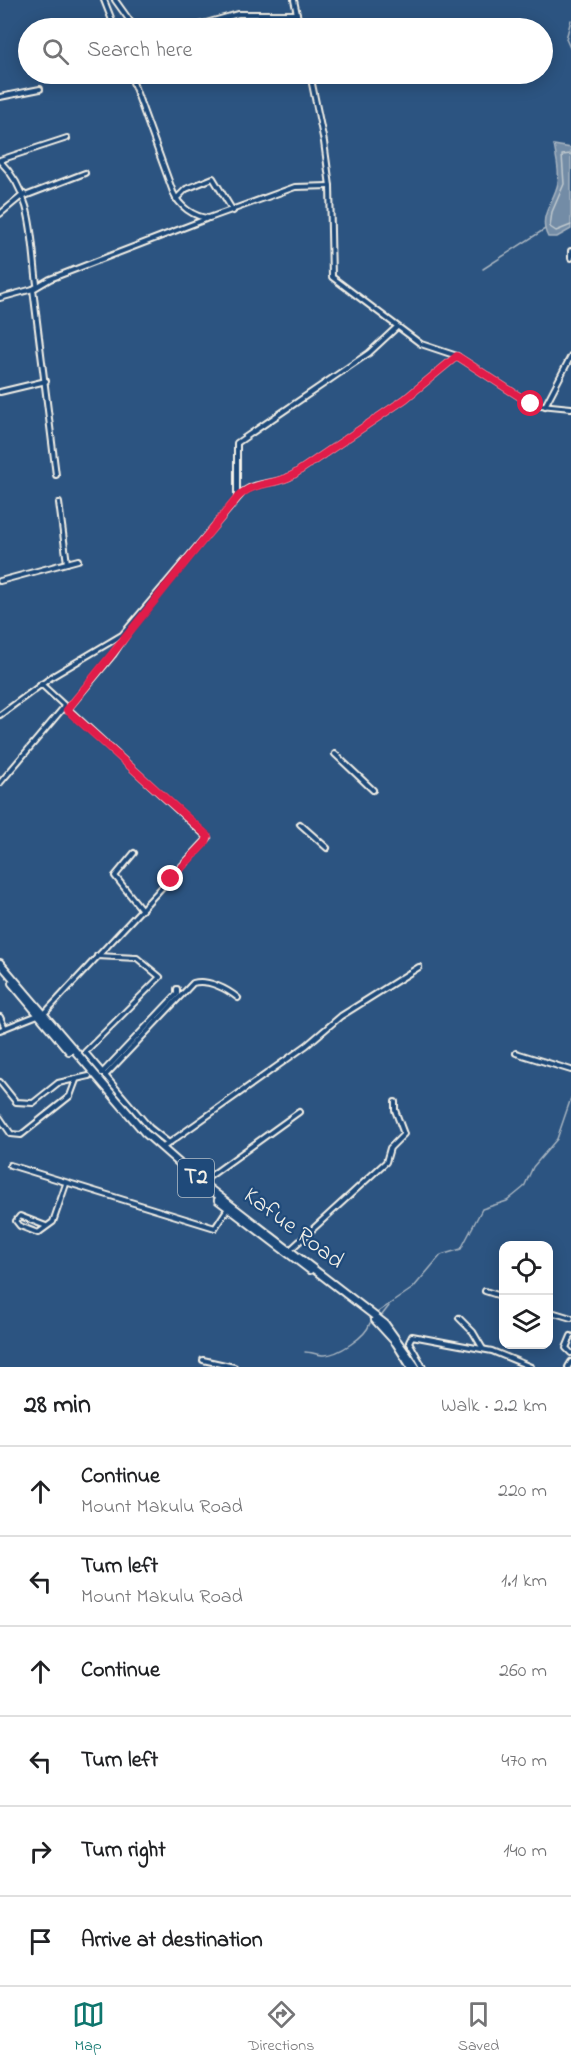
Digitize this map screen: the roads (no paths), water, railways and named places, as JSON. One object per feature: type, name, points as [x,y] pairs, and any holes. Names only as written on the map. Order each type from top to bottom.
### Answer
[{"type":"highway","name":"Kafue Road","points":[[0,963],[89,1076],[143,1136],[228,1208],[376,1322],[396,1343],[411,1367]]},
{"type":"highway","name":"Kafue Road","points":[[0,968],[125,1112],[162,1149],[202,1183],[385,1324],[416,1367]]},
{"type":"street","points":[[104,0],[111,18]]},
{"type":"street","points":[[115,0],[128,18]]},
{"type":"street","points":[[294,0],[298,18]]},
{"type":"street","points":[[224,18],[238,14],[297,14]]},
{"type":"street","points":[[134,84],[176,199],[185,209],[206,219]]},
{"type":"street","points":[[312,84],[330,186],[332,277],[421,344],[457,356],[531,404],[571,408]]},
{"type":"street","points":[[0,97],[40,90]]},
{"type":"street","points":[[56,475],[25,195],[11,172],[0,160],[67,138]]},
{"type":"street","points":[[0,214],[25,195],[85,173]]},
{"type":"street","points":[[176,199],[186,189],[213,178],[233,211]]},
{"type":"street","points":[[0,298],[36,287],[206,219],[295,187],[330,186]]},
{"type":"street","points":[[571,251],[571,258]]},
{"type":"street","points":[[237,498],[237,442],[376,348],[397,327]]},
{"type":"street","points":[[0,783],[113,655],[132,626],[237,498],[252,486],[276,483],[293,475],[405,399],[457,356]]},
{"type":"street","points":[[545,406],[571,356]]},
{"type":"street","points":[[0,392],[46,381]]},
{"type":"street","points":[[59,503],[67,563]]},
{"type":"street","points":[[0,581],[78,560]]},
{"type":"street","points":[[0,715],[41,684],[117,639],[132,626]]},
{"type":"street","points":[[0,1030],[41,1014],[142,910],[208,837],[41,684]]},
{"type":"street","points":[[335,754],[373,790]]},
{"type":"street","points":[[300,824],[327,848]]},
{"type":"street","points":[[134,853],[115,876],[142,910]]},
{"type":"street","points":[[97,956],[137,958],[160,977],[87,1050],[86,1054],[132,1107],[169,1143]]},
{"type":"street","points":[[162,1149],[307,1045],[341,1016],[419,968]]},
{"type":"street","points":[[103,1074],[193,982],[226,989],[238,998]]},
{"type":"street","points":[[98,1080],[177,994],[177,989]]},
{"type":"street","points":[[0,1017],[5,1028]]},
{"type":"street","points":[[516,1053],[571,1070]]},
{"type":"street","points":[[0,1082],[20,1104],[33,1103],[58,1083],[89,1076]]},
{"type":"street","points":[[0,1118],[11,1134],[19,1136],[70,1096],[76,1080]]},
{"type":"street","points":[[388,1159],[391,1147],[404,1134],[395,1110],[395,1102]]},
{"type":"street","points":[[125,1112],[132,1107]]},
{"type":"street","points":[[202,1183],[299,1112]]},
{"type":"street","points":[[290,1250],[395,1154]]},
{"type":"street","points":[[10,1165],[215,1228],[228,1208]]},
{"type":"street","points":[[46,1226],[20,1216],[15,1221],[20,1226],[38,1233],[53,1222],[66,1184]]},
{"type":"street","points":[[485,1292],[499,1296]]},
{"type":"street","points":[[553,1312],[571,1318]]},
{"type":"street","points":[[459,1318],[473,1332],[483,1349]]},
{"type":"street","points":[[423,1367],[410,1342],[412,1336],[483,1349],[531,1367]]},
{"type":"street","points":[[571,1336],[566,1348],[571,1353]]},
{"type":"street","points":[[203,1360],[234,1367]]},
{"type":"street","points":[[568,1367],[571,1362]]},
{"type":"water","points":[[554,145],[571,148],[571,229],[557,237],[548,237],[544,223],[545,216],[558,183],[558,164]]},
{"type":"waterway","points":[[571,20],[566,39],[571,50]]},
{"type":"waterway","points":[[483,269],[545,229]]},
{"type":"waterway","points":[[378,1312],[413,1288],[441,1255],[461,1249],[482,1209],[507,1201],[524,1187],[533,1167],[557,1139],[571,1098]]},
{"type":"waterway","points":[[382,1315],[389,1306]]},
{"type":"waterway","points":[[305,1352],[324,1355],[337,1352],[363,1334],[370,1323]]}]
